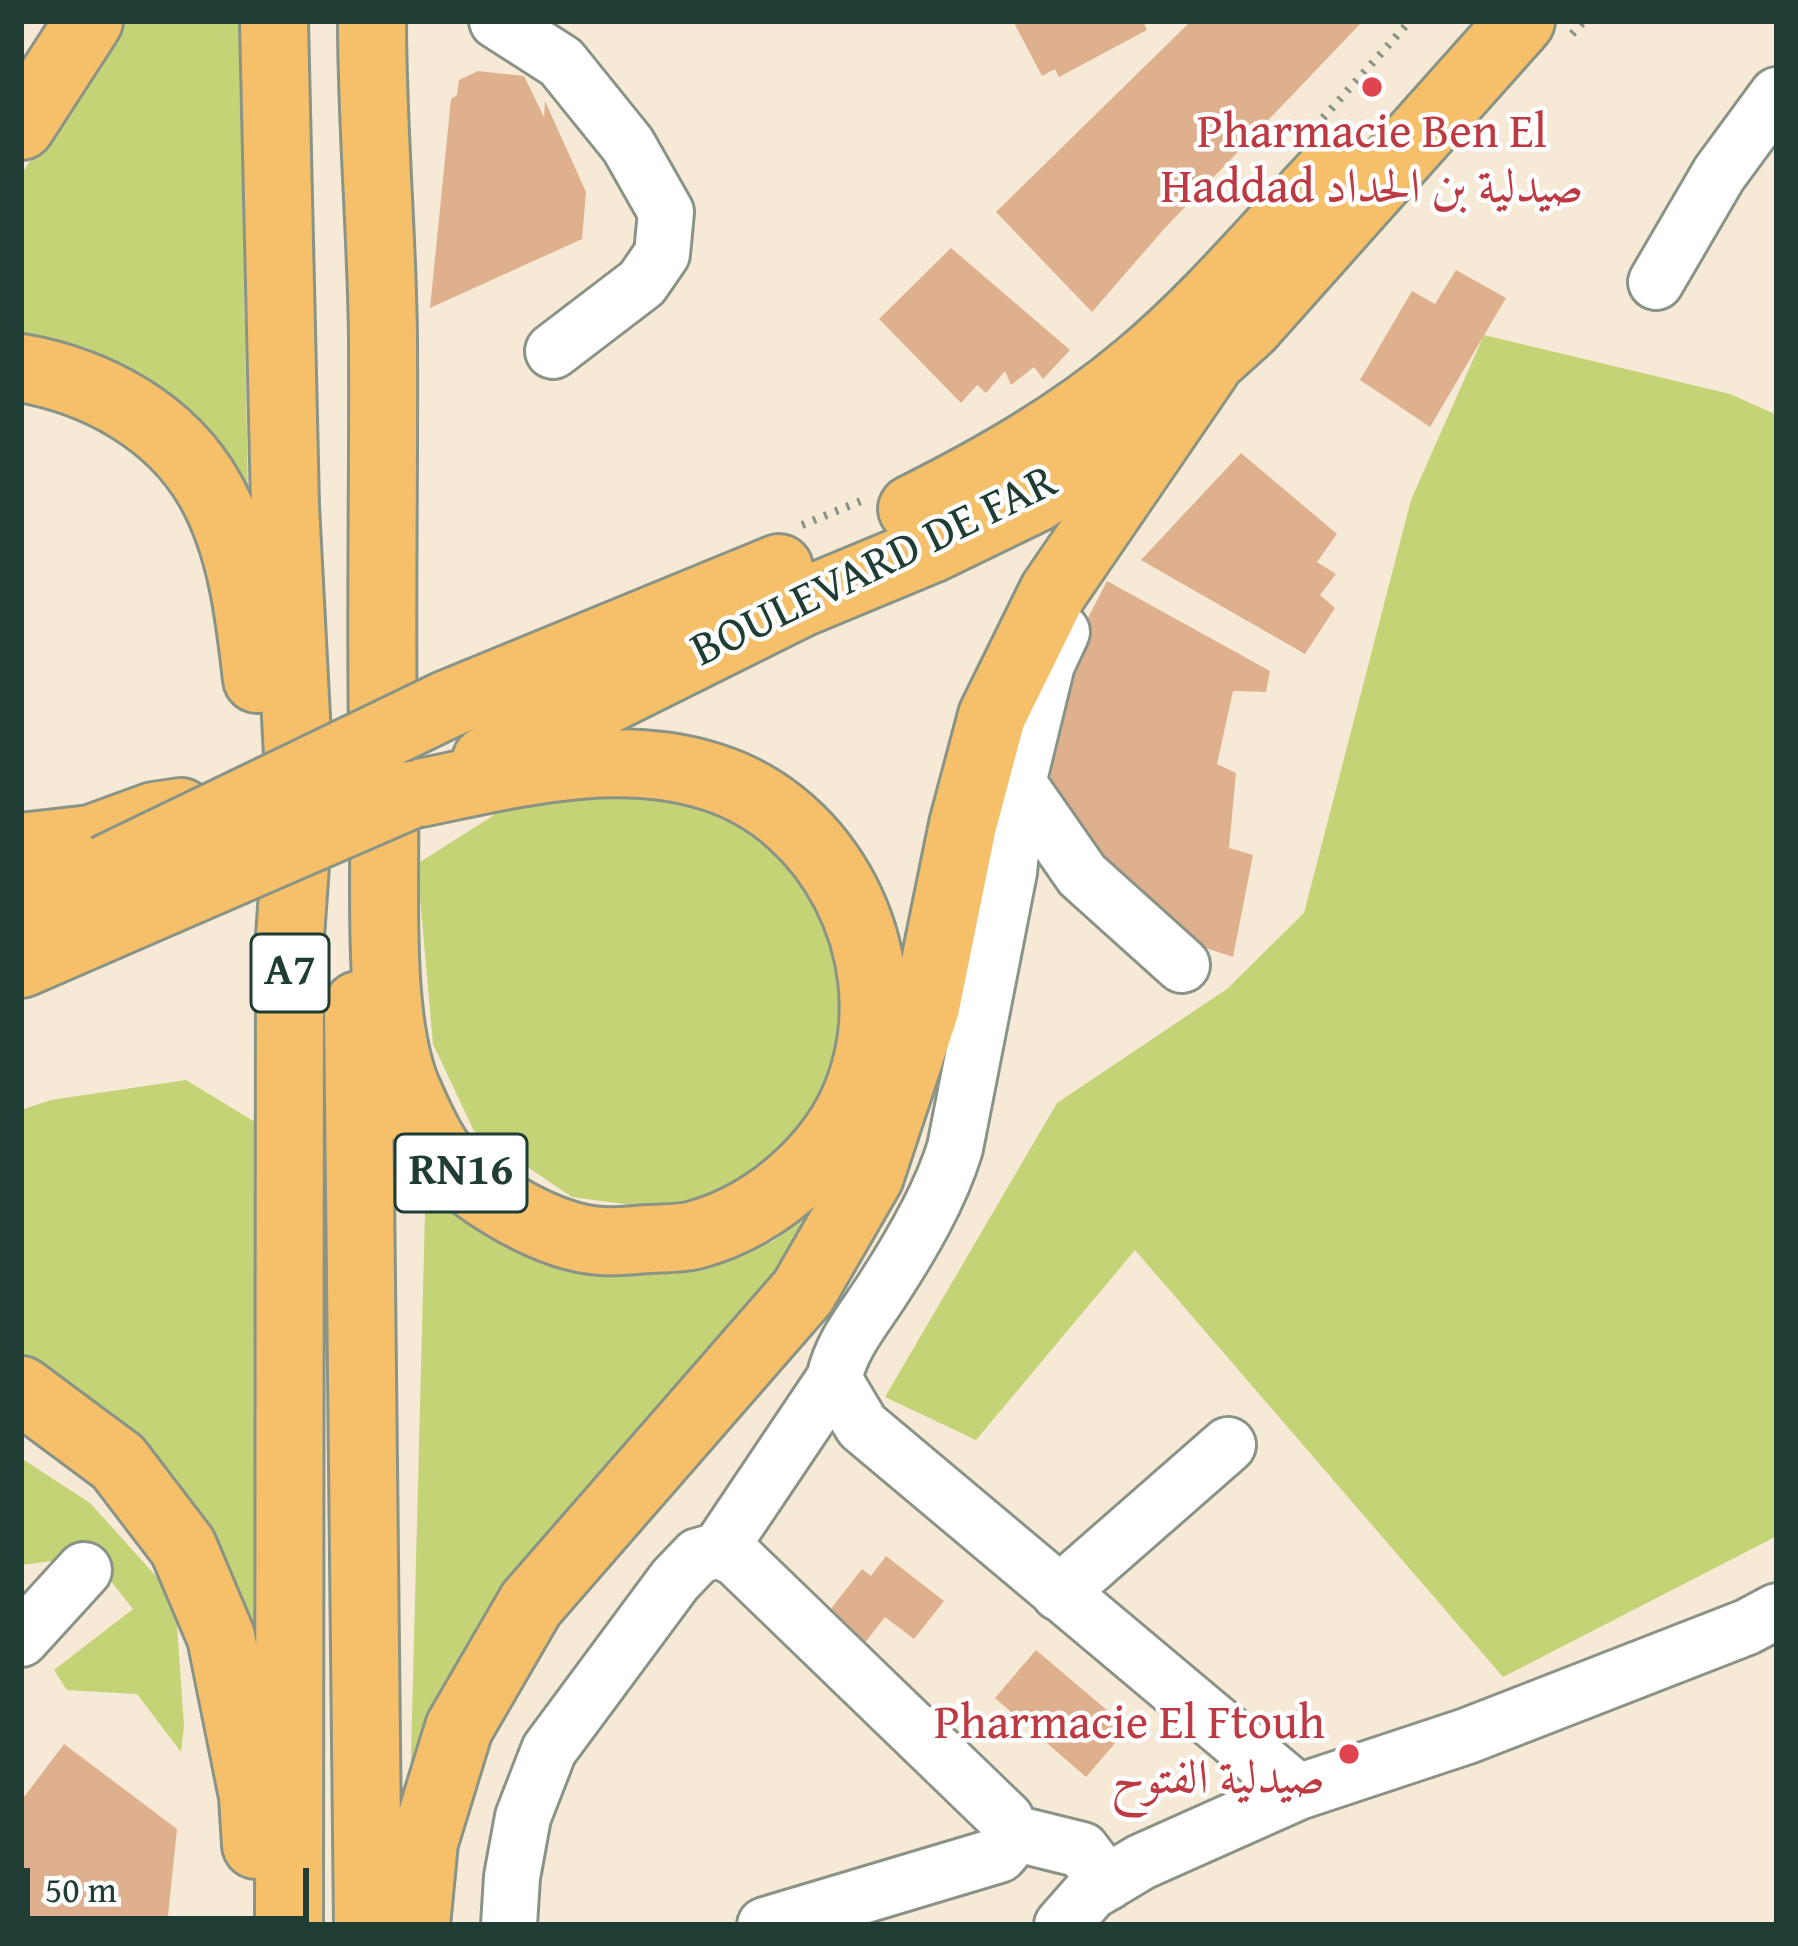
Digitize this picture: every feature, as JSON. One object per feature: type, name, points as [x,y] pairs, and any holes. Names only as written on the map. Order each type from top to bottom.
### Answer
[{"type":"highway","points":[[21,126],[89,21]]},
{"type":"highway","name":"A7","points":[[274,21],[285,506],[300,794],[290,936],[289,1925]]},
{"type":"highway","name":"A7","points":[[342,21],[361,1132],[368,1925]]},
{"type":"highway","name":"RN16","points":[[21,914],[106,898],[410,795],[563,765],[646,766],[712,776],[778,808],[826,856],[850,897],[869,962],[872,1017],[865,1072],[831,1141],[765,1206],[692,1237],[597,1242],[518,1216],[443,1159],[405,1086],[389,1022],[380,663],[383,339],[371,21]]},
{"type":"highway","name":"BOULEVARD DE FAR","points":[[255,799],[448,704],[868,531],[981,475],[1066,422],[1140,366],[1200,307],[1468,21]]},
{"type":"highway","name":"BOULEVARD DE FAR","points":[[410,795],[801,603],[931,549],[1036,498],[1143,422],[1207,367],[1521,21]]},
{"type":"highway","points":[[416,1925],[424,1842],[459,1728],[531,1604],[802,1292],[870,1176],[926,1007],[963,826],[992,716],[1053,592],[1207,367]]},
{"type":"highway","points":[[21,368],[69,377],[109,394],[150,422],[210,490],[237,559],[251,629],[290,936]]},
{"type":"highway","points":[[21,847],[71,843],[154,816],[255,799]]},
{"type":"highway","name":"RN16","points":[[21,964],[106,898],[255,799]]},
{"type":"highway","points":[[21,1390],[118,1462],[183,1546],[221,1637],[253,1796],[261,1925]]},
{"type":"street","points":[[496,21],[561,62],[628,146],[666,212],[662,254],[643,284],[553,351]]},
{"type":"street","points":[[1656,282],[1719,174],[1777,95]]},
{"type":"street","points":[[509,1925],[523,1817],[548,1750],[676,1580],[698,1556],[719,1550],[834,1379],[850,1337],[882,1292],[945,1183],[1009,872],[1018,783],[1047,664],[1126,488]]},
{"type":"street","points":[[1018,783],[1082,875],[1182,965]]},
{"type":"street","points":[[834,1379],[862,1426],[1298,1792]]},
{"type":"street","points":[[1058,1593],[1228,1445]]},
{"type":"street","points":[[719,1550],[737,1559],[928,1742],[1006,1819],[1010,1832],[1007,1848],[999,1855],[765,1925]]},
{"type":"street","points":[[21,1639],[84,1570]]},
{"type":"street","points":[[1062,1925],[1091,1892],[1141,1862],[1298,1792],[1468,1736],[1777,1611]]},
{"type":"street","points":[[1010,1832],[1082,1850],[1107,1883]]},
{"type":"path","points":[[1320,122],[1410,21]]},
{"type":"path","points":[[793,529],[880,494]]},
{"type":"green space","points":[[121,21],[239,21],[248,494],[189,414],[86,347],[21,345],[21,175]]},
{"type":"green space","points":[[1484,335],[1730,394],[1777,415],[1777,1536],[1503,1677],[1135,1250],[976,1440],[885,1397],[1057,1103],[1227,989],[1304,913],[1411,500]]},
{"type":"green space","points":[[643,790],[735,804],[794,839],[853,978],[822,1112],[765,1171],[683,1212],[572,1197],[474,1131],[433,1044],[417,864],[524,796]]},
{"type":"green space","points":[[186,1080],[268,1130],[261,1673],[254,1639],[209,1522],[123,1430],[49,1370],[21,1359],[21,1110],[51,1100]]},
{"type":"green space","points":[[426,1174],[501,1235],[646,1273],[703,1263],[772,1242],[847,1187],[409,1832]]},
{"type":"green space","points":[[21,1458],[90,1503],[175,1597],[184,1726],[181,1752],[137,1694],[67,1690],[54,1670],[133,1609],[91,1556],[21,1565]]},
{"type":"building","points":[[1013,21],[1143,21],[1147,30],[1059,77],[1055,69],[1042,76]]},
{"type":"building","points":[[1191,21],[1363,21],[1164,229],[1092,312],[996,212]]},
{"type":"building","points":[[478,71],[524,76],[544,117],[545,101],[586,192],[582,239],[430,308],[451,99],[457,95],[459,80]]},
{"type":"building","points":[[951,248],[1070,350],[1043,379],[1034,367],[1011,385],[1005,371],[986,393],[977,385],[961,403],[879,319]]},
{"type":"building","points":[[1456,270],[1506,298],[1430,427],[1360,380],[1412,291],[1435,304]]},
{"type":"building","points":[[1241,453],[1337,534],[1317,562],[1336,574],[1320,595],[1335,608],[1305,654],[1141,560]]},
{"type":"building","points":[[1107,581],[1270,671],[1266,692],[1233,691],[1217,764],[1236,773],[1229,848],[1253,855],[1233,957],[1182,940],[1057,832],[1049,791],[1060,696],[1073,647]]},
{"type":"building","points":[[886,1556],[944,1601],[914,1639],[885,1617],[864,1644],[826,1615],[862,1569],[871,1576]]},
{"type":"building","points":[[1036,1650],[1128,1728],[1086,1777],[995,1698]]},
{"type":"building","points":[[64,1744],[177,1829],[167,1925],[21,1925],[21,1801]]},
{"type":"place","name":"Pharmacie Ben El Haddad صيدلية بن الحداد","points":[[1372,87]]},
{"type":"place","name":"Pharmacie El Ftouh صيدلية الفتوح","points":[[1349,1754]]}]
